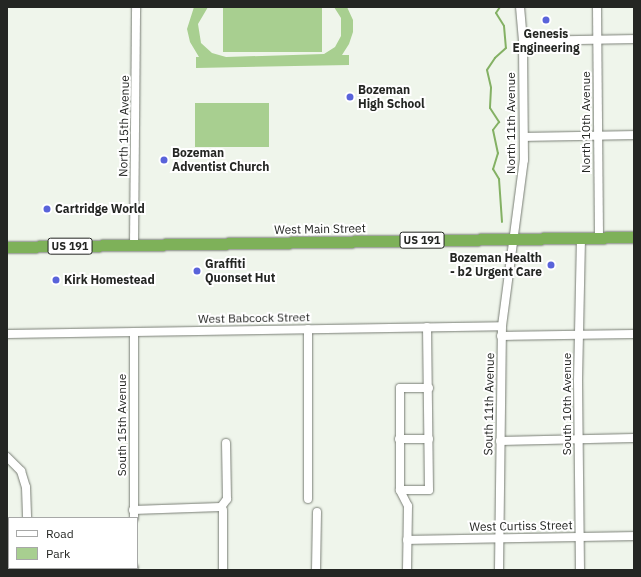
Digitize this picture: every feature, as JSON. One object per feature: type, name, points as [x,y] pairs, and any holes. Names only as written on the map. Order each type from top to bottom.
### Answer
[{"type":"highway","name":"West Main Street","points":[[7,247],[634,237]]},
{"type":"street","name":"North 15th Avenue","points":[[134,244],[136,7]]},
{"type":"street","name":"North 11th Avenue","points":[[513,239],[523,177],[523,41],[520,7]]},
{"type":"street","name":"North 10th Avenue","points":[[596,7],[600,238]]},
{"type":"street","points":[[523,41],[634,39]]},
{"type":"street","points":[[524,137],[634,135]]},
{"type":"street","name":"South 10th Avenue","points":[[580,570],[578,439],[581,238]]},
{"type":"street","name":"South 11th Avenue","points":[[499,570],[501,336],[513,239]]},
{"type":"street","name":"West Babcock Street","points":[[7,334],[502,326]]},
{"type":"street","points":[[400,490],[429,490],[429,388],[427,327]]},
{"type":"street","points":[[308,329],[308,499]]},
{"type":"street","name":"South 15th Avenue","points":[[134,332],[134,514]]},
{"type":"street","points":[[501,336],[634,334]]},
{"type":"street","points":[[407,570],[408,506],[400,490],[400,388],[429,388]]},
{"type":"street","points":[[400,439],[429,438]]},
{"type":"street","points":[[500,441],[634,438]]},
{"type":"street","points":[[134,514],[221,507],[227,499],[226,443]]},
{"type":"street","points":[[11,459],[21,471],[26,487],[27,517]]},
{"type":"street","points":[[223,510],[223,570]]},
{"type":"street","points":[[316,570],[317,512]]},
{"type":"street","name":"West Curtiss Street","points":[[407,540],[634,536]]},
{"type":"green space","points":[[194,7],[208,7],[198,24],[201,43],[212,53],[226,57],[324,54],[335,47],[341,36],[341,18],[334,7],[347,7],[353,20],[353,32],[349,44],[342,55],[349,55],[349,65],[196,68],[196,57],[199,57],[190,42],[187,29]]},
{"type":"green space","points":[[223,7],[322,7],[322,52],[223,52]]},
{"type":"green space","points":[[195,103],[269,103],[269,147],[195,147]]},
{"type":"waterway","points":[[500,7],[496,13],[504,26],[506,48],[495,58],[487,70],[491,88],[490,108],[499,122],[493,130],[498,153],[493,169],[499,179],[502,222]]},
{"type":"place","name":"Genesis Engineering","points":[[546,20]]},
{"type":"place","name":"Bozeman High School","points":[[350,97]]},
{"type":"place","name":"Bozeman Adventist Church","points":[[164,160]]},
{"type":"place","name":"Cartridge World","points":[[47,209]]},
{"type":"place","name":"Bozeman Health - b2 Urgent Care","points":[[551,265]]},
{"type":"place","name":"Graffiti Quonset Hut","points":[[197,271]]},
{"type":"place","name":"Kirk Homestead","points":[[56,280]]}]
